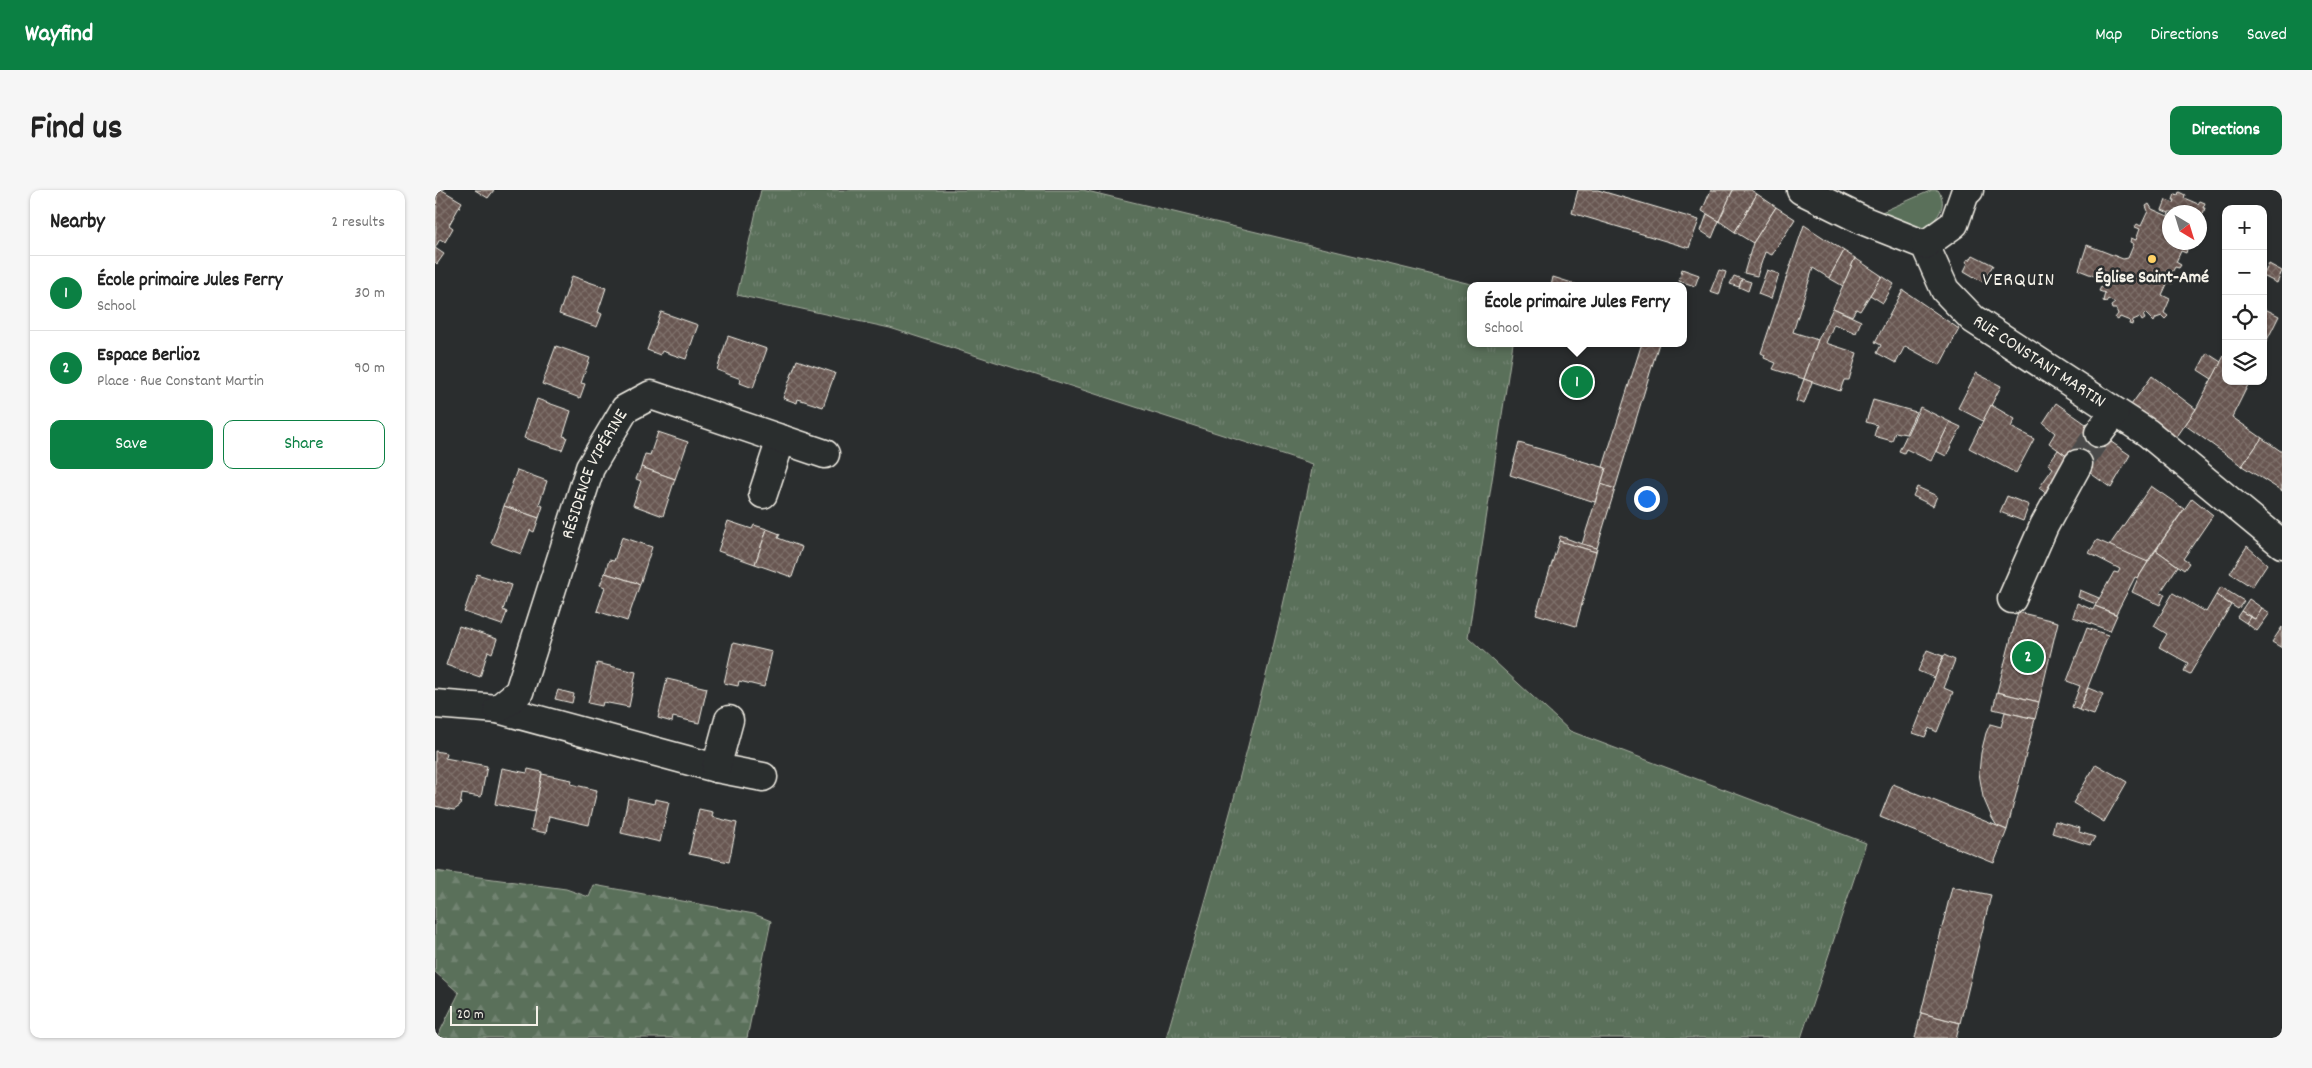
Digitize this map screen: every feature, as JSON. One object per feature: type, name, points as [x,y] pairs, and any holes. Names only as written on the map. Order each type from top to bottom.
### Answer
[{"type":"street","points":[[1801,190],[1862,220],[1925,245],[1954,224],[1965,191]]},
{"type":"street","name":"RUE CONSTANT MARTIN","points":[[1925,245],[1945,290],[1973,319],[2107,423],[2147,433],[2282,544]]},
{"type":"street","name":"RÉSIDENCE VIPÉRINE","points":[[498,709],[519,692],[590,468],[625,409],[651,395],[825,454]]},
{"type":"street","points":[[763,494],[781,439]]},
{"type":"street","points":[[2012,598],[2044,526],[2078,464]]},
{"type":"street","points":[[435,704],[498,709],[716,768],[763,777]]},
{"type":"street","points":[[716,768],[729,720]]},
{"type":"green space","points":[[761,190],[1083,190],[1467,283],[1467,347],[1512,347],[1468,637],[1570,731],[1866,843],[1801,1038],[1166,1038],[1227,824],[1265,681],[1313,464],[890,328],[737,295]]},
{"type":"green space","points":[[1932,190],[1938,190],[1941,196],[1942,207],[1937,217],[1924,230],[1875,215]]},
{"type":"green space","points":[[435,871],[566,889],[589,897],[594,885],[754,914],[771,921],[747,1038],[437,1038],[459,993],[435,972]]},
{"type":"building","points":[[437,190],[442,190],[462,202],[449,225],[453,228],[445,242],[440,239],[435,248]]},
{"type":"building","points":[[475,190],[494,190],[488,198]]},
{"type":"building","points":[[1578,190],[1598,190],[1699,220],[1689,248],[1572,213]]},
{"type":"building","points":[[1711,190],[1733,190],[1719,221],[1702,211]]},
{"type":"building","points":[[1733,190],[1751,190],[1757,194],[1735,232],[1719,221]]},
{"type":"building","points":[[2179,192],[2185,195],[2184,198],[2198,204],[2200,201],[2205,203],[2204,205],[2164,205],[2166,200],[2174,203],[2175,194],[2178,195]]},
{"type":"building","points":[[1757,194],[1776,207],[1753,243],[1735,232]]},
{"type":"building","name":"Église Saint-Amé","points":[[2149,204],[2152,209],[2162,213],[2162,250],[2187,250],[2186,253],[2181,251],[2176,262],[2181,265],[2179,268],[2175,267],[2169,278],[2174,281],[2172,284],[2168,282],[2162,295],[2170,299],[2164,313],[2168,316],[2165,319],[2162,316],[2156,318],[2154,322],[2145,313],[2143,315],[2145,319],[2142,321],[2140,317],[2133,320],[2132,325],[2129,324],[2130,321],[2120,317],[2118,320],[2115,318],[2118,314],[2116,309],[2112,309],[2111,306],[2115,303],[2108,299],[2106,302],[2103,301],[2105,293],[2099,291],[2101,287],[2105,288],[2107,281],[2079,270],[2087,245],[2123,259],[2128,258],[2134,244],[2130,242],[2131,238],[2136,240],[2140,229],[2135,227],[2137,224],[2141,226],[2148,211],[2146,206]]},
{"type":"building","points":[[1776,207],[1795,219],[1772,255],[1765,252],[1757,276],[1744,273],[1753,243]]},
{"type":"building","points":[[1707,214],[1719,221],[1712,238],[1701,231]]},
{"type":"building","points":[[1804,225],[1844,251],[1829,278],[1813,268],[1793,332],[1818,340],[1804,379],[1773,369],[1776,363],[1764,358],[1765,355],[1761,353]]},
{"type":"building","points":[[435,248],[444,254],[437,264],[435,262]]},
{"type":"building","points":[[1844,251],[1855,258],[1843,286],[1829,278]]},
{"type":"building","points":[[1973,255],[1993,265],[1983,282],[1964,271],[1968,263],[1966,262]]},
{"type":"building","points":[[1855,258],[1882,276],[1860,311],[1856,309],[1852,316],[1833,308]]},
{"type":"building","points":[[2269,264],[2282,271],[2277,283],[2267,278]]},
{"type":"building","points":[[1682,269],[1699,275],[1695,286],[1679,281]]},
{"type":"building","points":[[1719,270],[1726,272],[1719,295],[1710,292]]},
{"type":"building","points":[[1767,270],[1779,274],[1771,299],[1758,294]]},
{"type":"building","points":[[572,276],[606,288],[598,312],[602,314],[597,327],[559,314]]},
{"type":"building","points":[[1734,276],[1742,279],[1739,287],[1730,284]]},
{"type":"building","points":[[1882,276],[1894,284],[1883,303],[1870,295]]},
{"type":"building","points":[[1553,277],[1569,282],[1552,282]]},
{"type":"building","points":[[1742,279],[1751,282],[1748,291],[1739,287]]},
{"type":"building","points":[[1903,290],[1959,329],[1940,365],[1905,346],[1896,363],[1877,353],[1881,345],[1875,342]]},
{"type":"building","points":[[1833,308],[1861,321],[1856,333],[1834,324],[1826,343],[1857,353],[1849,380],[1844,380],[1840,391],[1804,379],[1818,340]]},
{"type":"building","points":[[2267,310],[2279,316],[2267,340]]},
{"type":"building","points":[[661,312],[698,325],[686,359],[662,351],[660,355],[647,350]]},
{"type":"building","points":[[728,336],[767,349],[753,388],[740,383],[741,379],[717,370]]},
{"type":"building","points":[[556,346],[590,358],[581,383],[585,384],[580,398],[542,384]]},
{"type":"building","points":[[1641,347],[1658,347],[1615,489],[1601,484],[1606,468],[1603,467]]},
{"type":"building","points":[[2207,353],[2221,362],[2212,379],[2198,370]]},
{"type":"building","points":[[797,360],[835,373],[823,407],[798,399],[797,403],[783,398]]},
{"type":"building","points":[[2222,360],[2222,385],[2248,385],[2232,417],[2262,438],[2242,466],[2185,425],[2196,409]]},
{"type":"building","points":[[1976,373],[2001,386],[1983,421],[1958,408]]},
{"type":"building","points":[[2152,376],[2196,409],[2176,438],[2131,405]]},
{"type":"building","points":[[1804,379],[1812,382],[1804,404],[1796,401]]},
{"type":"building","points":[[537,399],[571,411],[563,436],[567,437],[562,450],[524,438]]},
{"type":"building","points":[[1873,400],[1916,412],[1906,434],[1895,432],[1892,441],[1874,436],[1877,425],[1866,422]]},
{"type":"building","points":[[2056,403],[2093,429],[2072,460],[2049,443],[2055,433],[2043,423]]},
{"type":"building","points":[[1991,405],[2015,419],[2011,427],[2034,439],[2016,473],[1969,448]]},
{"type":"building","points":[[1920,407],[1950,422],[1931,461],[1906,449],[1904,453],[1899,451]]},
{"type":"building","points":[[1950,422],[1961,427],[1946,456],[1936,451]]},
{"type":"building","points":[[2093,429],[2107,439],[2086,470],[2072,460]]},
{"type":"building","points":[[658,432],[688,442],[675,479],[641,467],[645,454],[650,455]]},
{"type":"building","points":[[2262,438],[2282,452],[2282,491],[2242,466]]},
{"type":"building","points":[[2107,439],[2130,455],[2111,488],[2086,470]]},
{"type":"building","points":[[1519,443],[1606,468],[1595,502],[1510,475]]},
{"type":"building","points":[[2058,450],[2072,460],[2047,494],[2039,488],[2053,468],[2048,464]]},
{"type":"building","points":[[641,467],[675,479],[663,516],[633,505],[641,481],[636,479]]},
{"type":"building","points":[[517,470],[547,481],[539,504],[543,506],[539,518],[504,506]]},
{"type":"building","points":[[1601,484],[1615,489],[1597,548],[1582,544]]},
{"type":"building","points":[[2151,486],[2184,509],[2147,562],[2109,546]]},
{"type":"building","points":[[1917,487],[1937,496],[1933,506],[1913,496]]},
{"type":"building","points":[[2007,496],[2029,505],[2023,521],[2000,512]]},
{"type":"building","points":[[2192,498],[2213,515],[2183,559],[2189,563],[2184,570],[2156,550]]},
{"type":"building","points":[[504,506],[539,518],[534,532],[530,530],[521,554],[491,543]]},
{"type":"building","points":[[728,521],[752,529],[754,525],[767,529],[755,564],[718,551]]},
{"type":"building","points":[[767,529],[780,534],[778,538],[802,547],[792,577],[755,564]]},
{"type":"building","points":[[1560,536],[1597,548],[1596,552],[1559,541]]},
{"type":"building","points":[[622,537],[652,547],[640,584],[605,573],[609,560],[614,561]]},
{"type":"building","points":[[2097,540],[2148,562],[2138,578],[2135,577],[2116,614],[2095,606],[2114,572],[2118,573],[2120,569],[2089,553]]},
{"type":"building","points":[[1559,541],[1596,552],[1576,626],[1536,614]]},
{"type":"building","points":[[2247,546],[2267,564],[2252,587],[2230,573]]},
{"type":"building","points":[[2156,550],[2178,566],[2160,593],[2165,594],[2160,605],[2132,592],[2138,578]]},
{"type":"building","points":[[605,573],[640,584],[627,621],[597,611],[605,587],[600,585]]},
{"type":"building","points":[[477,574],[511,585],[503,610],[507,612],[502,625],[464,612]]},
{"type":"building","points":[[2221,587],[2244,601],[2238,609],[2216,595]]},
{"type":"building","points":[[2080,590],[2099,598],[2096,604],[2078,597]]},
{"type":"building","points":[[2173,593],[2206,612],[2216,595],[2231,605],[2190,674],[2184,671],[2188,663],[2159,647],[2167,634],[2154,626]]},
{"type":"building","points":[[2249,599],[2262,608],[2255,619],[2241,611]]},
{"type":"building","points":[[2077,603],[2093,610],[2095,606],[2117,615],[2110,631],[2073,617]]},
{"type":"building","points":[[2262,608],[2270,613],[2257,631],[2246,623],[2250,617],[2255,619]]},
{"type":"building","points":[[2241,611],[2250,617],[2246,623],[2237,617]]},
{"type":"building","points":[[2018,612],[2058,622],[2039,702],[1997,692]]},
{"type":"building","points":[[459,626],[497,639],[492,653],[488,651],[480,677],[446,665]]},
{"type":"building","points":[[2282,627],[2282,648],[2272,642]]},
{"type":"building","points":[[2087,628],[2108,635],[2079,710],[2072,707],[2080,686],[2067,681]]},
{"type":"building","points":[[733,643],[772,652],[764,687],[739,681],[738,686],[724,683]]},
{"type":"building","points":[[1927,650],[1943,656],[1935,678],[1918,671]]},
{"type":"building","points":[[1944,655],[1955,660],[1944,688],[1953,692],[1937,732],[1929,728],[1925,737],[1913,733]]},
{"type":"building","points":[[597,663],[636,672],[629,707],[603,702],[602,706],[588,703]]},
{"type":"building","points":[[667,679],[707,688],[699,723],[673,717],[672,722],[658,718]]},
{"type":"building","points":[[2088,688],[2103,694],[2094,715],[2079,710]]},
{"type":"building","points":[[558,690],[574,694],[572,703],[555,699]]},
{"type":"building","points":[[1997,692],[2039,702],[2035,719],[1993,709]]},
{"type":"building","points":[[2005,712],[2035,719],[2007,830],[1997,826],[1992,818],[1983,797],[1979,773],[1986,733],[1990,724],[2001,727]]},
{"type":"building","points":[[435,751],[446,753],[445,758],[487,766],[481,797],[462,794],[460,806],[454,810],[435,806]]},
{"type":"building","points":[[2096,764],[2127,782],[2104,822],[2073,803]]},
{"type":"building","points":[[502,768],[527,773],[528,769],[542,772],[535,812],[495,804]]},
{"type":"building","points":[[542,774],[572,780],[571,784],[597,790],[589,825],[549,816],[546,833],[531,830]]},
{"type":"building","points":[[1893,784],[2007,830],[1994,863],[1880,817]]},
{"type":"building","points":[[628,798],[654,804],[655,799],[669,802],[660,842],[621,833]]},
{"type":"building","points":[[699,809],[713,812],[712,817],[737,823],[729,862],[689,854]]},
{"type":"building","points":[[2055,821],[2080,828],[2079,832],[2095,837],[2090,845],[2052,833]]},
{"type":"building","points":[[1952,887],[1991,895],[1960,1023],[1921,1013]]},
{"type":"building","points":[[1921,1013],[1960,1023],[1956,1038],[1915,1038]]},
{"type":"tunnel","points":[[2078,464],[2099,433]]},
{"type":"place","name":"Église Saint-Amé","points":[[2152,259]]},
{"type":"place","name":"École primaire Jules Ferry","points":[[1577,382]]},
{"type":"place","name":"Espace Berlioz","points":[[2028,657]]},
{"type":"district","name":"VERQUIN","points":[[2019,281]]}]
